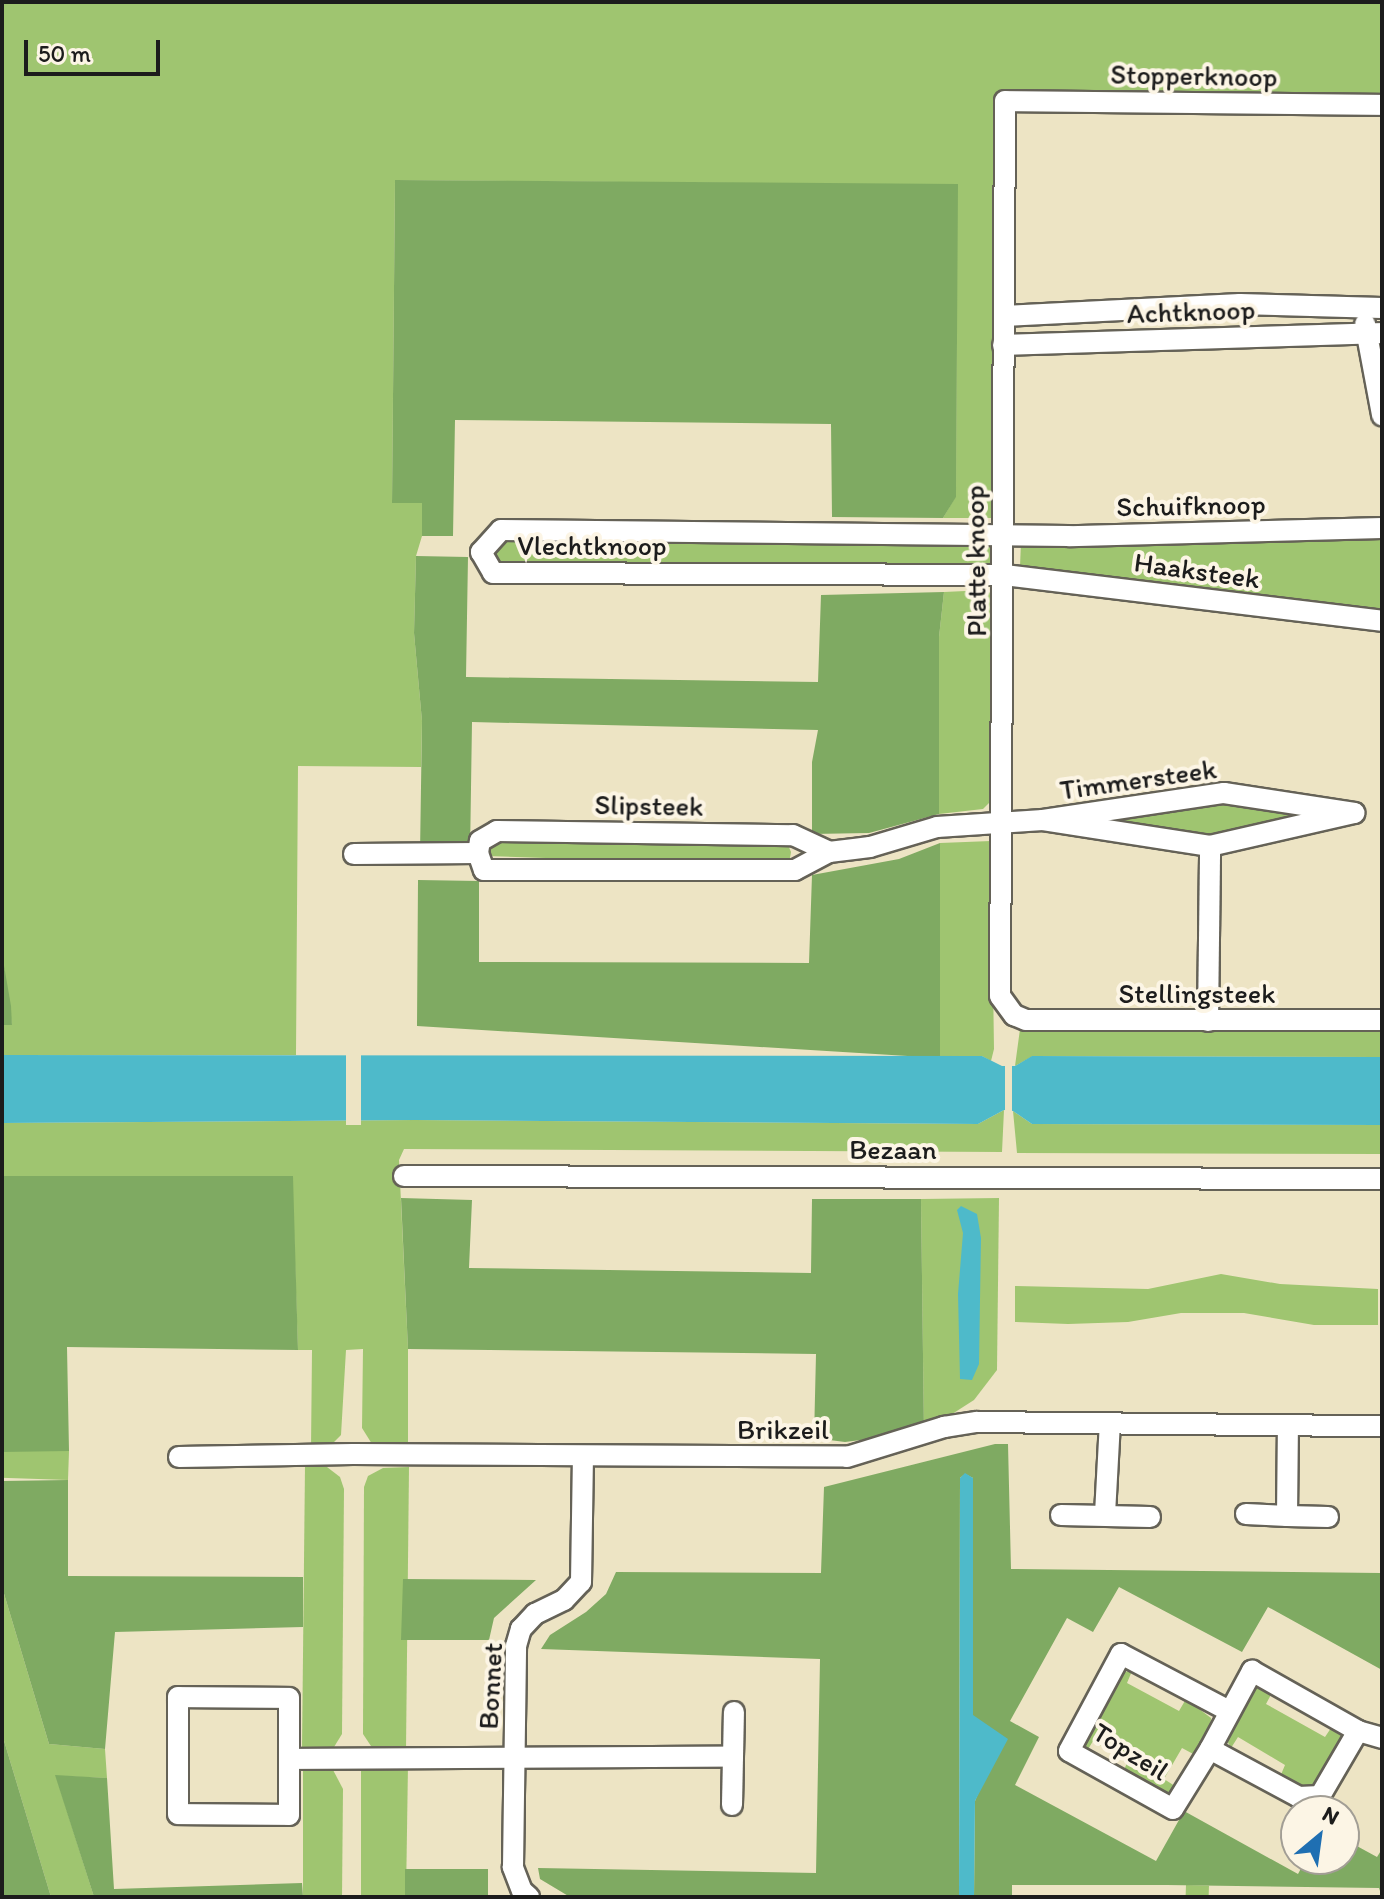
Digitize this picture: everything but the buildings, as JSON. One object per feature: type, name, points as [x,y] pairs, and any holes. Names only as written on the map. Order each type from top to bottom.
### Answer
[{"type":"street","name":"Stopperknoop","points":[[1005,101],[1382,105]]},
{"type":"street","name":"Platte knoop","points":[[1005,101],[1000,996],[1014,1015]]},
{"type":"street","name":"Achtknoop","points":[[1004,316],[1240,304],[1382,308]]},
{"type":"street","points":[[1359,309],[1375,333],[1382,415]]},
{"type":"street","name":"Achtknoop","points":[[1003,345],[1375,333]]},
{"type":"street","name":"Schuifknoop","points":[[1002,535],[1382,528]]},
{"type":"street","name":"Vlechtknoop","points":[[1002,535],[501,530],[481,552],[493,573],[1004,575]]},
{"type":"street","name":"Haaksteek","points":[[1004,575],[1382,621]]},
{"type":"street","name":"Timmersteek","points":[[1002,821],[1043,820],[1224,793],[1354,813],[1210,846],[1043,820]]},
{"type":"street","points":[[354,854],[478,853],[484,870],[795,870],[829,852],[870,847],[937,827],[1002,821]]},
{"type":"street","name":"Slipsteek","points":[[478,853],[480,841],[497,831],[793,835],[829,852]]},
{"type":"street","points":[[1208,1021],[1210,846]]},
{"type":"street","name":"Stellingsteek","points":[[1014,1015],[1026,1020],[1382,1020]]},
{"type":"street","name":"Bezaan","points":[[404,1176],[1382,1179]]},
{"type":"street","name":"Brikzeil","points":[[179,1457],[353,1454],[847,1457],[944,1427],[977,1422],[1382,1426]]},
{"type":"street","points":[[1105,1514],[1110,1423]]},
{"type":"street","points":[[1287,1516],[1288,1425]]},
{"type":"street","name":"Bonnet","points":[[529,1897],[522,1891],[513,1867],[516,1646],[521,1629],[535,1614],[576,1591],[581,1582],[583,1456]]},
{"type":"street","points":[[1246,1514],[1328,1517]]},
{"type":"street","points":[[1061,1515],[1150,1517]]},
{"type":"street","name":"Topzeil","points":[[1229,1711],[1121,1654],[1069,1751],[1173,1809],[1252,1671],[1358,1731],[1382,1738]]},
{"type":"street","points":[[178,1697],[289,1698],[289,1759],[289,1815],[178,1814],[178,1697]]},
{"type":"street","points":[[732,1805],[734,1712]]},
{"type":"street","name":"Topzeil","points":[[1210,1749],[1299,1797],[1320,1796],[1358,1731]]},
{"type":"street","name":"Bonnet","points":[[289,1759],[733,1757]]},
{"type":"green space","points":[[2,2],[1382,2],[1382,98],[999,98],[997,518],[943,518],[956,496],[957,185],[395,180],[392,503],[422,503],[422,536],[416,556],[414,633],[422,721],[421,767],[298,766],[296,1055],[2,1055],[2,1025],[12,1025],[2,954]]},
{"type":"green space","points":[[395,180],[958,184],[956,497],[943,518],[832,517],[831,424],[455,420],[453,536],[422,536],[422,503],[392,503]]},
{"type":"green space","points":[[1382,534],[1382,612],[1020,567],[1021,542]]},
{"type":"green space","points":[[504,539],[985,541],[995,547],[994,563],[988,567],[502,566],[495,554],[496,544]]},
{"type":"green space","points":[[416,556],[468,557],[466,677],[818,682],[821,595],[944,592],[939,637],[939,814],[869,833],[812,834],[812,762],[818,730],[472,722],[470,854],[420,853],[422,721],[414,633]]},
{"type":"green space","points":[[987,590],[992,595],[992,800],[983,809],[939,814],[939,637],[944,592]]},
{"type":"green space","points":[[1223,801],[1328,815],[1204,841],[1077,820]]},
{"type":"green space","points":[[500,840],[788,845],[791,852],[790,858],[756,865],[487,856],[489,847]]},
{"type":"green space","points":[[991,841],[994,1049],[991,1061],[982,1056],[940,1058],[940,843]]},
{"type":"green space","points":[[940,843],[940,1058],[417,1026],[418,880],[479,881],[479,962],[809,963],[812,875],[899,859]]},
{"type":"green space","points":[[2,954],[11,1006],[12,1025],[2,1025]]},
{"type":"green space","points":[[1382,1028],[1382,1057],[1033,1056],[1015,1066],[1020,1029]]},
{"type":"green space","points":[[1004,1110],[1002,1152],[404,1149],[399,1160],[408,1349],[408,1448],[372,1444],[362,1428],[363,1349],[346,1350],[341,1435],[332,1444],[311,1448],[312,1350],[298,1350],[292,1177],[2,1176],[2,1123],[415,1120],[978,1124]]},
{"type":"green space","points":[[1013,1111],[1032,1124],[1382,1125],[1382,1154],[1017,1153]]},
{"type":"green space","points":[[2,1176],[293,1176],[298,1350],[67,1347],[69,1451],[2,1452]]},
{"type":"green space","points":[[401,1198],[472,1200],[469,1268],[811,1273],[812,1199],[921,1199],[924,1432],[845,1442],[814,1438],[816,1354],[408,1349]]},
{"type":"green space","points":[[999,1198],[997,1370],[974,1400],[924,1432],[921,1199]]},
{"type":"green space","points":[[1221,1274],[1280,1284],[1378,1289],[1378,1325],[1314,1325],[1244,1313],[1181,1313],[1128,1322],[1015,1322],[1015,1286],[1148,1289]]},
{"type":"green space","points":[[995,1444],[1008,1444],[1011,1569],[1380,1573],[1382,1447],[1382,1670],[1268,1607],[1242,1652],[1119,1587],[1093,1632],[1067,1618],[1010,1721],[1039,1737],[1015,1785],[1156,1861],[1184,1811],[1280,1864],[1280,1875],[1360,1875],[1360,1848],[1377,1857],[1382,1849],[1382,1897],[1379,1888],[1012,1885],[1012,1897],[974,1897],[975,1801],[980,1789],[973,1716],[973,1478],[965,1474],[960,1478],[959,1897],[570,1897],[540,1879],[538,1868],[816,1873],[820,1659],[541,1649],[550,1635],[586,1612],[606,1594],[616,1572],[821,1573],[824,1487]]},
{"type":"green space","points":[[2,1449],[69,1451],[68,1480],[2,1478]]},
{"type":"green space","points":[[305,1466],[327,1467],[340,1477],[344,1489],[342,1734],[334,1747],[322,1750],[302,1750]]},
{"type":"green space","points":[[409,1467],[406,1749],[373,1749],[363,1734],[364,1487],[368,1476],[383,1468]]},
{"type":"green space","points":[[68,1480],[68,1576],[303,1577],[303,1627],[115,1632],[105,1749],[49,1744],[2,1587],[2,1481]]},
{"type":"green space","points":[[403,1579],[536,1580],[494,1618],[489,1640],[401,1640]]},
{"type":"green space","points":[[2,1587],[49,1744],[105,1749],[107,1778],[56,1776],[94,1897],[51,1897],[2,1734]]},
{"type":"green space","points":[[1132,1671],[1127,1683],[1179,1711],[1186,1699],[1211,1718],[1210,1732],[1197,1756],[1182,1748],[1164,1779],[1178,1788],[1175,1793],[1166,1795],[1123,1772],[1128,1761],[1093,1741],[1087,1751],[1084,1747],[1084,1740],[1119,1678],[1124,1672]]},
{"type":"green space","points":[[1257,1684],[1273,1691],[1266,1704],[1325,1737],[1333,1725],[1344,1733],[1317,1786],[1302,1789],[1280,1777],[1285,1765],[1238,1737],[1231,1748],[1226,1739],[1251,1689]]},
{"type":"green space","points":[[2,1734],[51,1897],[2,1897]]},
{"type":"green space","points":[[408,1764],[406,1897],[361,1897],[361,1771],[369,1766]]},
{"type":"green space","points":[[303,1766],[332,1768],[343,1789],[342,1897],[303,1897]]},
{"type":"green space","points":[[55,1775],[107,1778],[114,1889],[302,1883],[303,1897],[94,1897]]},
{"type":"green space","points":[[405,1869],[488,1869],[488,1897],[405,1897]]},
{"type":"green space","points":[[1186,1885],[1209,1886],[1209,1897],[1186,1897]]},
{"type":"water","points":[[2,1055],[982,1056],[1002,1066],[1015,1066],[1032,1056],[1382,1057],[1382,1125],[1032,1124],[1013,1111],[1004,1110],[978,1124],[415,1120],[2,1123]]},
{"type":"water","points":[[961,1206],[977,1214],[981,1238],[979,1364],[972,1380],[960,1379],[958,1294],[963,1233],[957,1210]]},
{"type":"water","points":[[965,1473],[973,1478],[973,1715],[1008,1739],[975,1801],[974,1897],[959,1897],[960,1478]]},
{"type":"pier","points":[[346,1051],[361,1051],[361,1125],[346,1125]]},
{"type":"pier","points":[[1005,1062],[1012,1062],[1012,1114],[1005,1114]]}]
